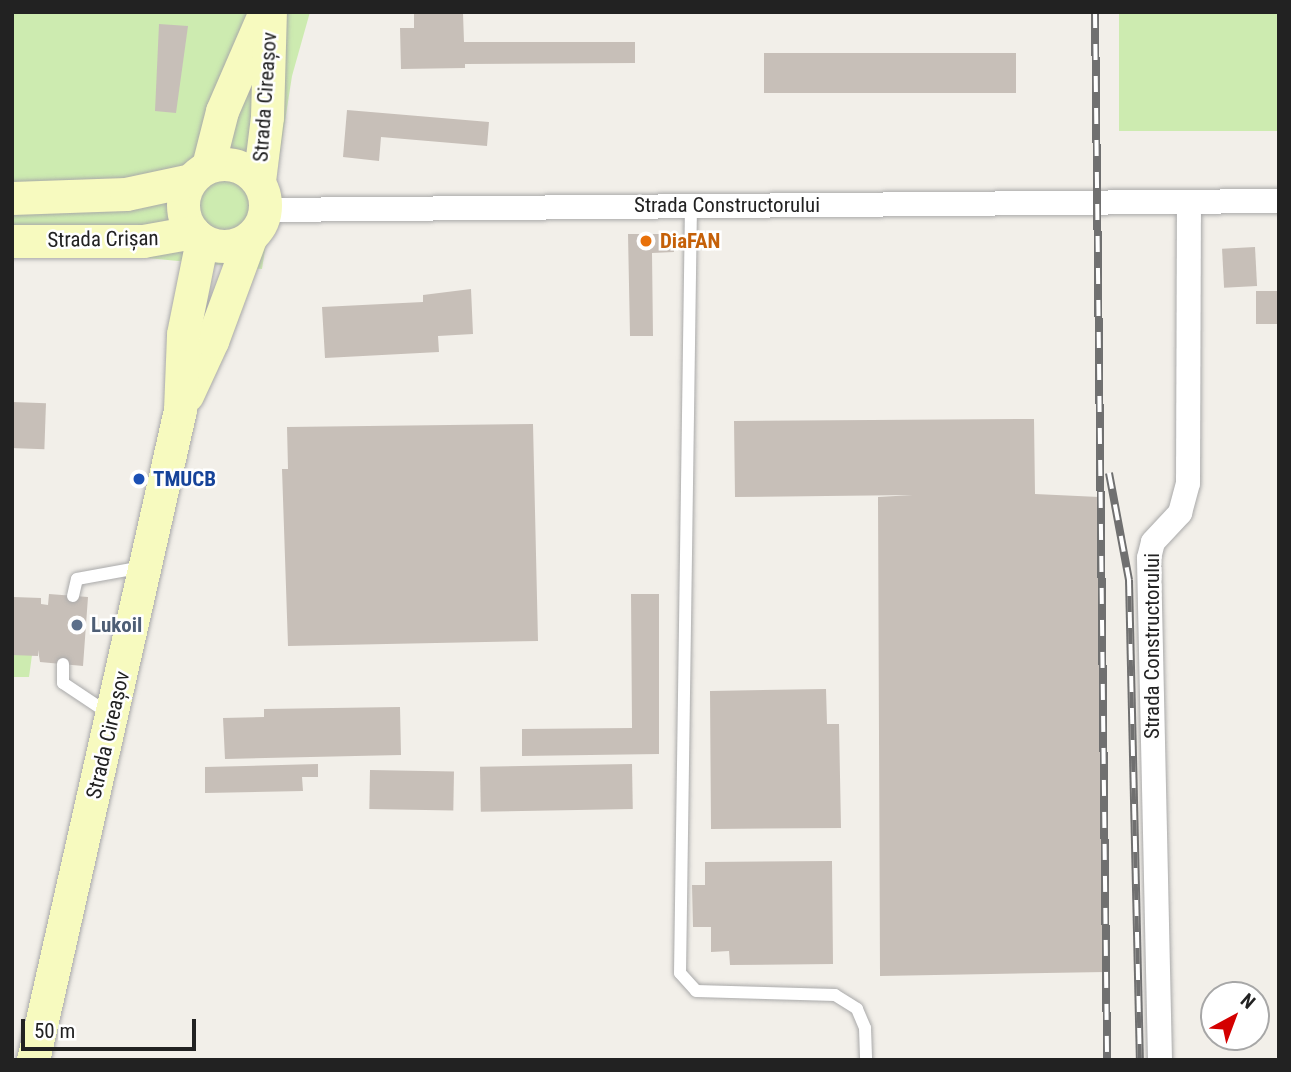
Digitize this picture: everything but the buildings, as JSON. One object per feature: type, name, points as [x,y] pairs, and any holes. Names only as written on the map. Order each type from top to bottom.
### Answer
[{"type":"main road","name":"Strada Cireașov","points":[[199,173],[222,111],[268,12]]},
{"type":"main road","name":"Strada Cireașov","points":[[180,410],[212,341],[258,210],[267,117],[268,12]]},
{"type":"main road","points":[[236,164],[258,210],[227,246],[198,236],[183,206],[199,173],[236,164]]},
{"type":"main road","name":"Strada Crișan","points":[[12,198],[126,194],[199,173]]},
{"type":"main road","name":"Strada Cireașov","points":[[33,1060],[147,566],[180,410],[183,334],[198,236]]},
{"type":"main road","name":"Strada Crișan","points":[[12,241],[143,242],[198,236]]},
{"type":"street","name":"Strada Constructorului","points":[[258,210],[1279,201]]},
{"type":"street","name":"Strada Constructorului","points":[[1160,1060],[1149,558],[1153,542],[1180,513],[1188,483],[1189,202]]},
{"type":"lane","points":[[691,205],[680,973],[696,991],[835,995],[857,1009],[865,1028],[866,1060]]},
{"type":"lane","points":[[73,596],[77,579],[147,566]]},
{"type":"lane","points":[[63,664],[63,683],[112,716]]},
{"type":"green space","points":[[12,12],[310,12],[292,76],[262,269],[147,258],[12,256]]},
{"type":"green space","points":[[1119,12],[1279,12],[1279,131],[1119,131]]},
{"type":"green space","points":[[12,655],[32,655],[29,677],[12,677]]},
{"type":"railway","points":[[1095,12],[1107,1060]]},
{"type":"railway","points":[[1109,473],[1129,580],[1140,1060]]},
{"type":"place","name":"DiaFAN","points":[[646,241]]},
{"type":"place","name":"TMUCB","points":[[139,479]]},
{"type":"place","name":"Lukoil","points":[[77,625]]}]
